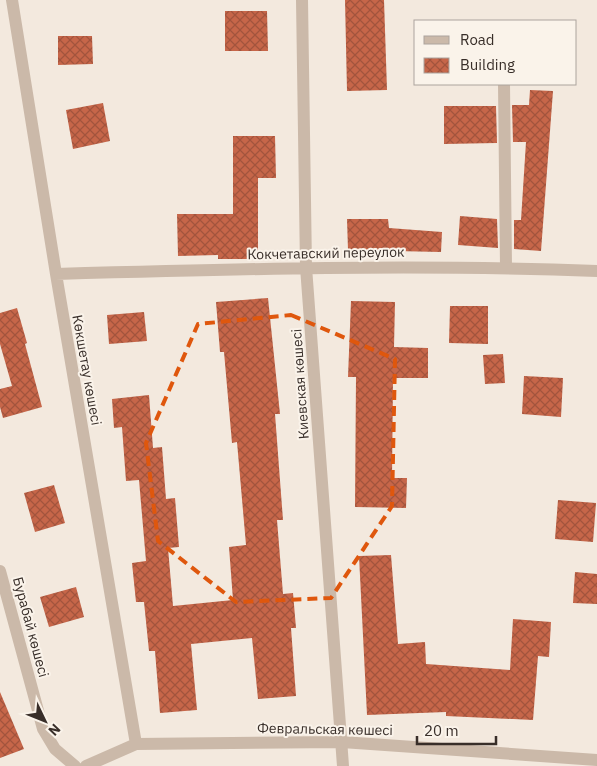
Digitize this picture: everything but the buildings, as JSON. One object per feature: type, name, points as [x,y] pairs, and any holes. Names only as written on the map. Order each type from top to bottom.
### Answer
[{"type":"street","name":"Көкшетау көшесі","points":[[12,0],[56,274],[136,744]]},
{"type":"street","name":"Киевская көшесі","points":[[302,0],[306,267],[343,766]]},
{"type":"street","points":[[504,85],[506,267]]},
{"type":"street","name":"Кокчетавский переулок","points":[[56,274],[306,267],[506,267],[597,271]]},
{"type":"street","name":"Бурабай көшесі","points":[[0,571],[44,729],[55,750],[75,766]]},
{"type":"street","name":"Февральская көшесі","points":[[86,766],[136,744],[342,742],[597,760]]},
{"type":"highlighted area","points":[[291,315],[395,359],[392,506],[331,598],[236,602],[158,541],[146,443],[198,324]]}]
